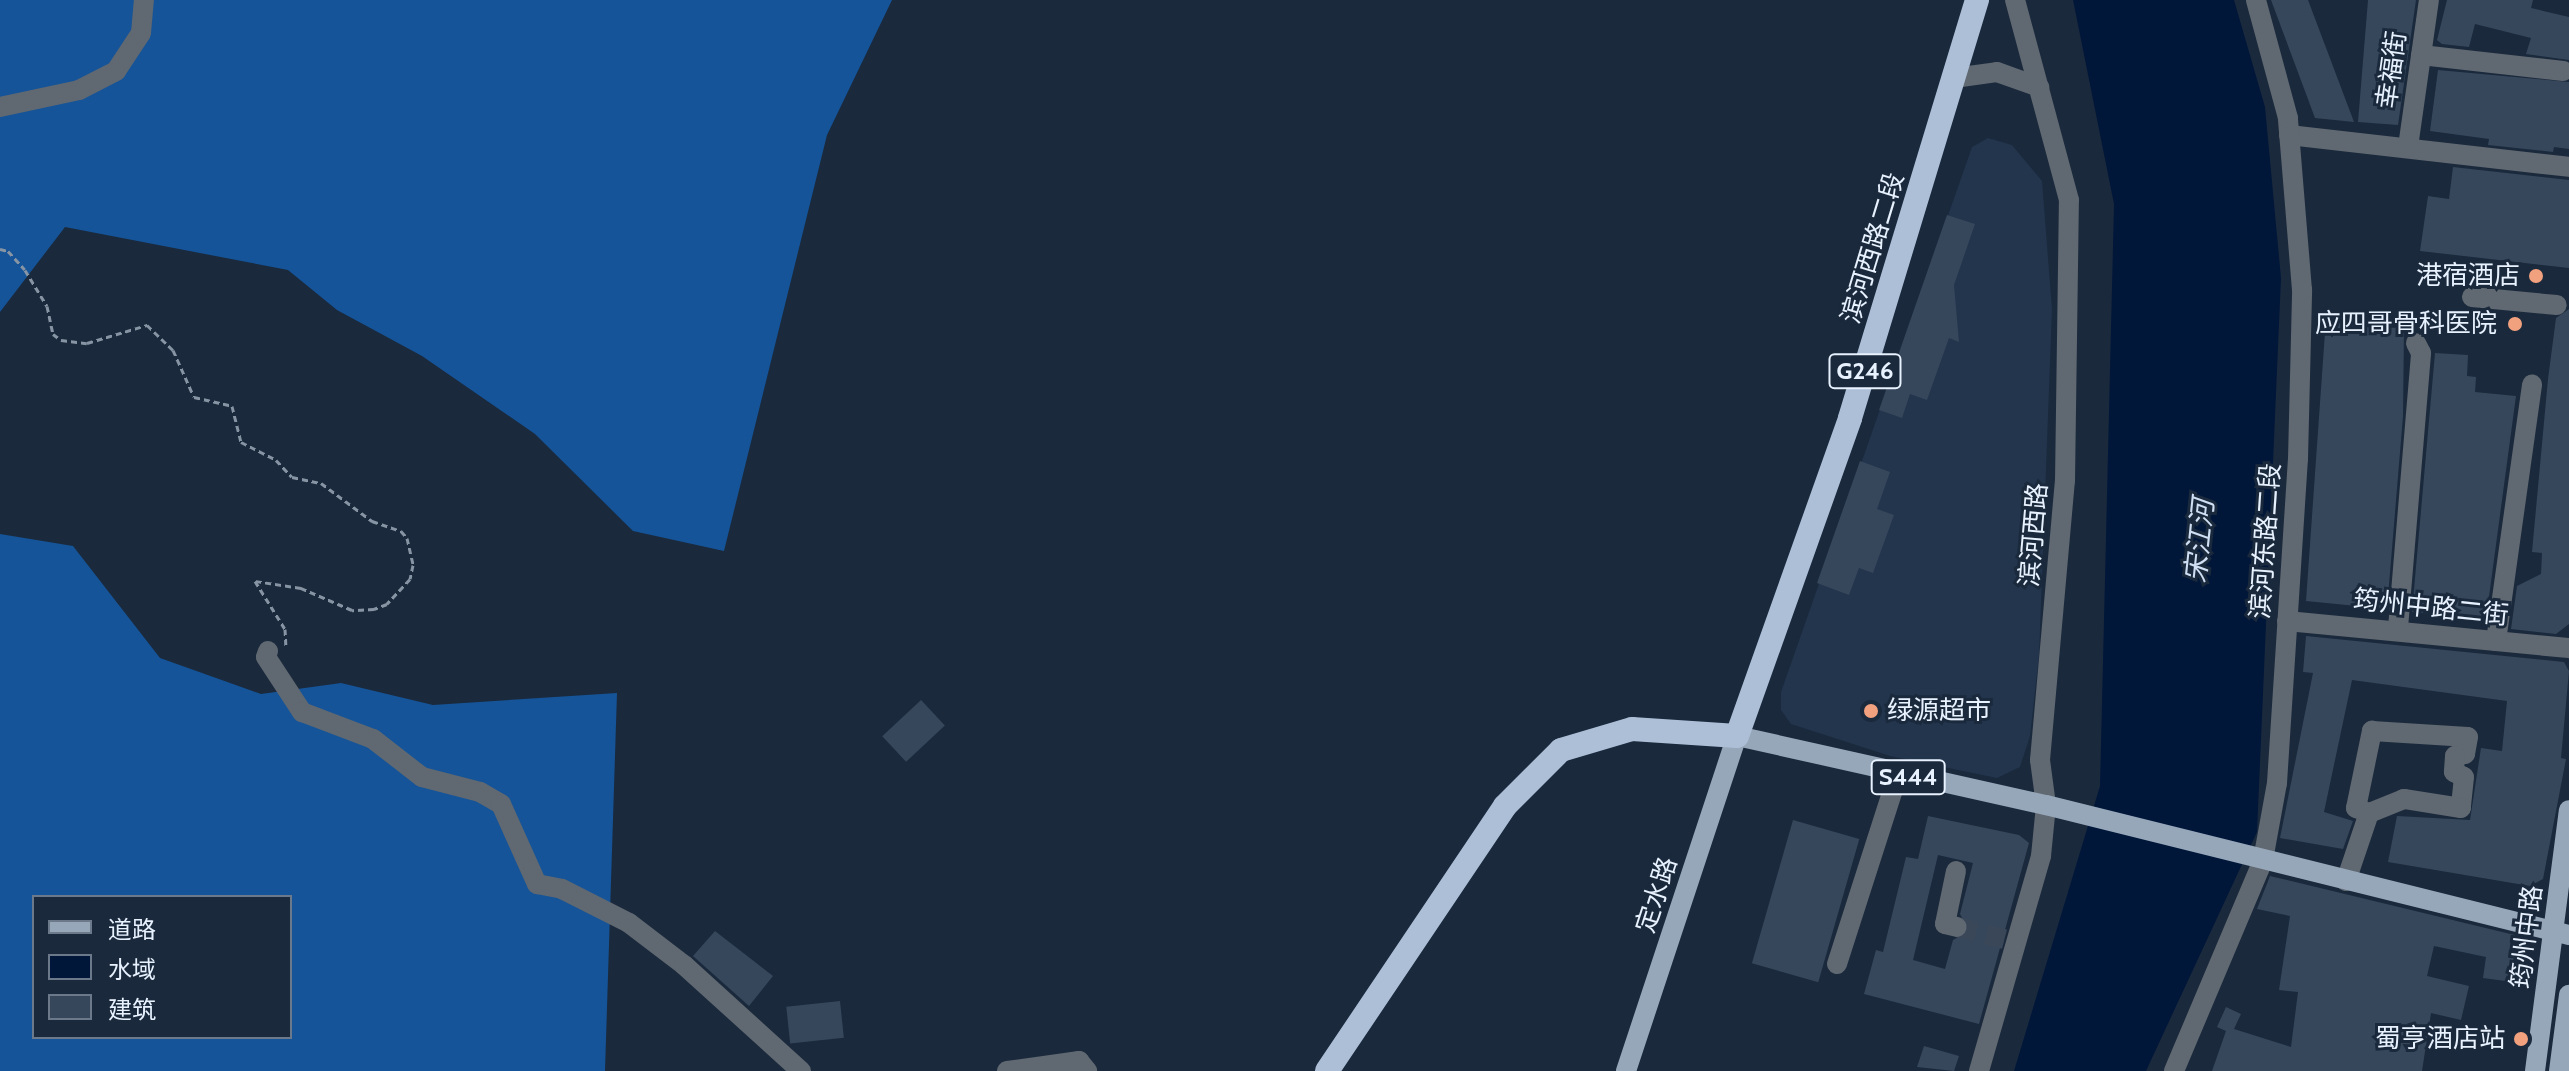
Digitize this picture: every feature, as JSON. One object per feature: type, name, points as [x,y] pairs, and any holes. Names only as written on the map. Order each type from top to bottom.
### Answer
[{"type":"highway","name":"滨河西路二段","points":[[1737,736],[1850,418],[1977,0]]},
{"type":"highway","points":[[1327,1071],[1505,806],[1561,750],[1632,729],[1737,736]]},
{"type":"main road","name":"S444","points":[[1737,736],[2046,805],[2080,816],[2562,933]]},
{"type":"main road","name":"定水路","points":[[1626,1071],[1737,736]]},
{"type":"main road","name":"筠州中路","points":[[2535,1071],[2562,933],[2569,810]]},
{"type":"main road","name":"筠州中路","points":[[2559,1071],[2569,995]]},
{"type":"street","points":[[0,107],[79,90],[116,71],[141,33],[144,0]]},
{"type":"street","name":"滨河西路","points":[[1979,1071],[2010,941],[2041,856],[2046,805],[2040,760],[2065,481],[2069,200],[2015,0]]},
{"type":"street","name":"滨河东路二段","points":[[2174,1071],[2263,860],[2277,783],[2302,290],[2289,135],[2256,0]]},
{"type":"street","name":"幸福街","points":[[2408,147],[2429,0]]},
{"type":"street","points":[[2421,55],[2563,71]]},
{"type":"street","points":[[1954,78],[1997,72],[2039,87]]},
{"type":"street","points":[[2289,135],[2569,167]]},
{"type":"street","points":[[2472,297],[2557,305]]},
{"type":"street","points":[[2398,628],[2421,353],[2416,343]]},
{"type":"street","points":[[2496,641],[2532,385]]},
{"type":"street","name":"筠州中路二街","points":[[2287,621],[2398,628],[2569,648]]},
{"type":"street","points":[[268,651],[266,657],[302,712],[373,739],[422,777],[480,792],[501,804],[537,884],[562,889],[629,923],[684,965],[801,1071]]},
{"type":"street","points":[[2346,881],[2369,813],[2404,799],[2461,808],[2464,777],[2454,772],[2455,756],[2465,754],[2468,737],[2372,731],[2356,808],[2369,813]]},
{"type":"street","points":[[1837,964],[1898,774]]},
{"type":"street","points":[[1956,871],[1945,924],[1957,927]]},
{"type":"street","points":[[1007,1071],[1079,1061],[1087,1071]]},
{"type":"path","points":[[0,249],[8,251],[25,270],[47,306],[53,334],[61,340],[87,343],[147,325],[173,350],[194,397],[232,406],[241,442],[276,460],[292,477],[321,483],[372,521],[401,531],[407,538],[413,565],[410,579],[387,604],[374,609],[352,610],[301,588],[255,581],[290,639],[286,647],[268,651]]},
{"type":"shaded area","points":[[0,0],[892,0],[827,135],[724,551],[633,531],[535,434],[422,356],[337,310],[288,270],[65,227],[0,312]]},
{"type":"shaded area","points":[[1988,138],[2012,145],[2042,181],[2052,309],[2039,656],[2030,736],[2020,767],[1997,778],[1890,756],[1791,724],[1781,710],[1781,692],[1972,147]]},
{"type":"shaded area","points":[[0,534],[73,546],[160,658],[261,694],[341,683],[433,705],[617,693],[605,1071],[0,1071]]},
{"type":"water","name":"宋江河","points":[[2073,0],[2234,0],[2265,107],[2281,278],[2257,832],[2146,1071],[2014,1071],[2100,786],[2114,204]]},
{"type":"building","points":[[2271,0],[2308,0],[2354,122],[2315,118]]},
{"type":"building","points":[[2368,0],[2416,0],[2398,125],[2358,122]]},
{"type":"building","points":[[2447,0],[2533,0],[2531,8],[2569,17],[2569,60],[2526,54],[2531,38],[2475,24],[2469,47],[2442,44],[2437,40]]},
{"type":"building","points":[[2438,70],[2569,82],[2569,149],[2554,147],[2553,152],[2488,145],[2489,139],[2430,131]]},
{"type":"building","points":[[2453,167],[2569,180],[2569,268],[2420,251],[2428,196],[2449,199]]},
{"type":"building","points":[[1947,215],[1975,224],[1954,285],[1959,342],[1949,338],[1927,400],[1910,394],[1902,418],[1879,410]]},
{"type":"building","points":[[2569,309],[2569,624],[2556,634],[2511,629],[2517,586],[2541,574],[2542,553],[2532,552],[2548,379],[2556,318]]},
{"type":"building","points":[[2326,318],[2361,319],[2360,327],[2404,328],[2403,416],[2387,609],[2306,601]]},
{"type":"building","points":[[2435,353],[2468,355],[2467,376],[2476,377],[2475,392],[2516,396],[2486,619],[2412,612]]},
{"type":"building","points":[[1860,461],[1890,472],[1877,509],[1894,515],[1873,573],[1859,568],[1849,595],[1817,583]]},
{"type":"building","points":[[2306,636],[2564,662],[2569,671],[2561,758],[2566,759],[2543,879],[2530,886],[2388,862],[2397,816],[2470,820],[2481,748],[2502,751],[2507,701],[2352,680],[2324,812],[2353,821],[2343,849],[2280,838],[2313,673],[2303,672]]},
{"type":"building","points":[[921,700],[945,726],[906,762],[882,736]]},
{"type":"building","points":[[1928,816],[2019,835],[2029,843],[1979,1024],[1864,994],[1876,950],[1883,952],[1906,857],[1918,859]],"holes":[[[1938,855],[1973,863],[1960,914],[1969,931],[1953,940],[1945,969],[1913,960]]]},
{"type":"building","points":[[1793,820],[1859,839],[1818,982],[1752,963]]},
{"type":"building","points":[[2270,876],[2527,938],[2520,983],[2483,978],[2486,957],[2434,946],[2427,976],[2469,986],[2461,1020],[2431,1013],[2422,1071],[2212,1071],[2226,1031],[2217,1027],[2226,1007],[2241,1014],[2234,1029],[2291,1047],[2298,992],[2279,990],[2290,916],[2257,909]]},
{"type":"building","points":[[715,931],[773,976],[749,1006],[693,956]]},
{"type":"building","points":[[840,1001],[844,1038],[790,1043],[786,1007]]},
{"type":"building","points":[[1924,1046],[1959,1056],[1954,1071],[1917,1067]]},
{"type":"tunnel","points":[[1957,927],[2004,939]]},
{"type":"place","name":"港宿酒店","points":[[2536,276]]},
{"type":"place","name":"应四哥骨科医院","points":[[2515,324]]},
{"type":"place","name":"绿源超市","points":[[1871,711]]},
{"type":"place","name":"蜀亨酒店站","points":[[2521,1039]]}]
